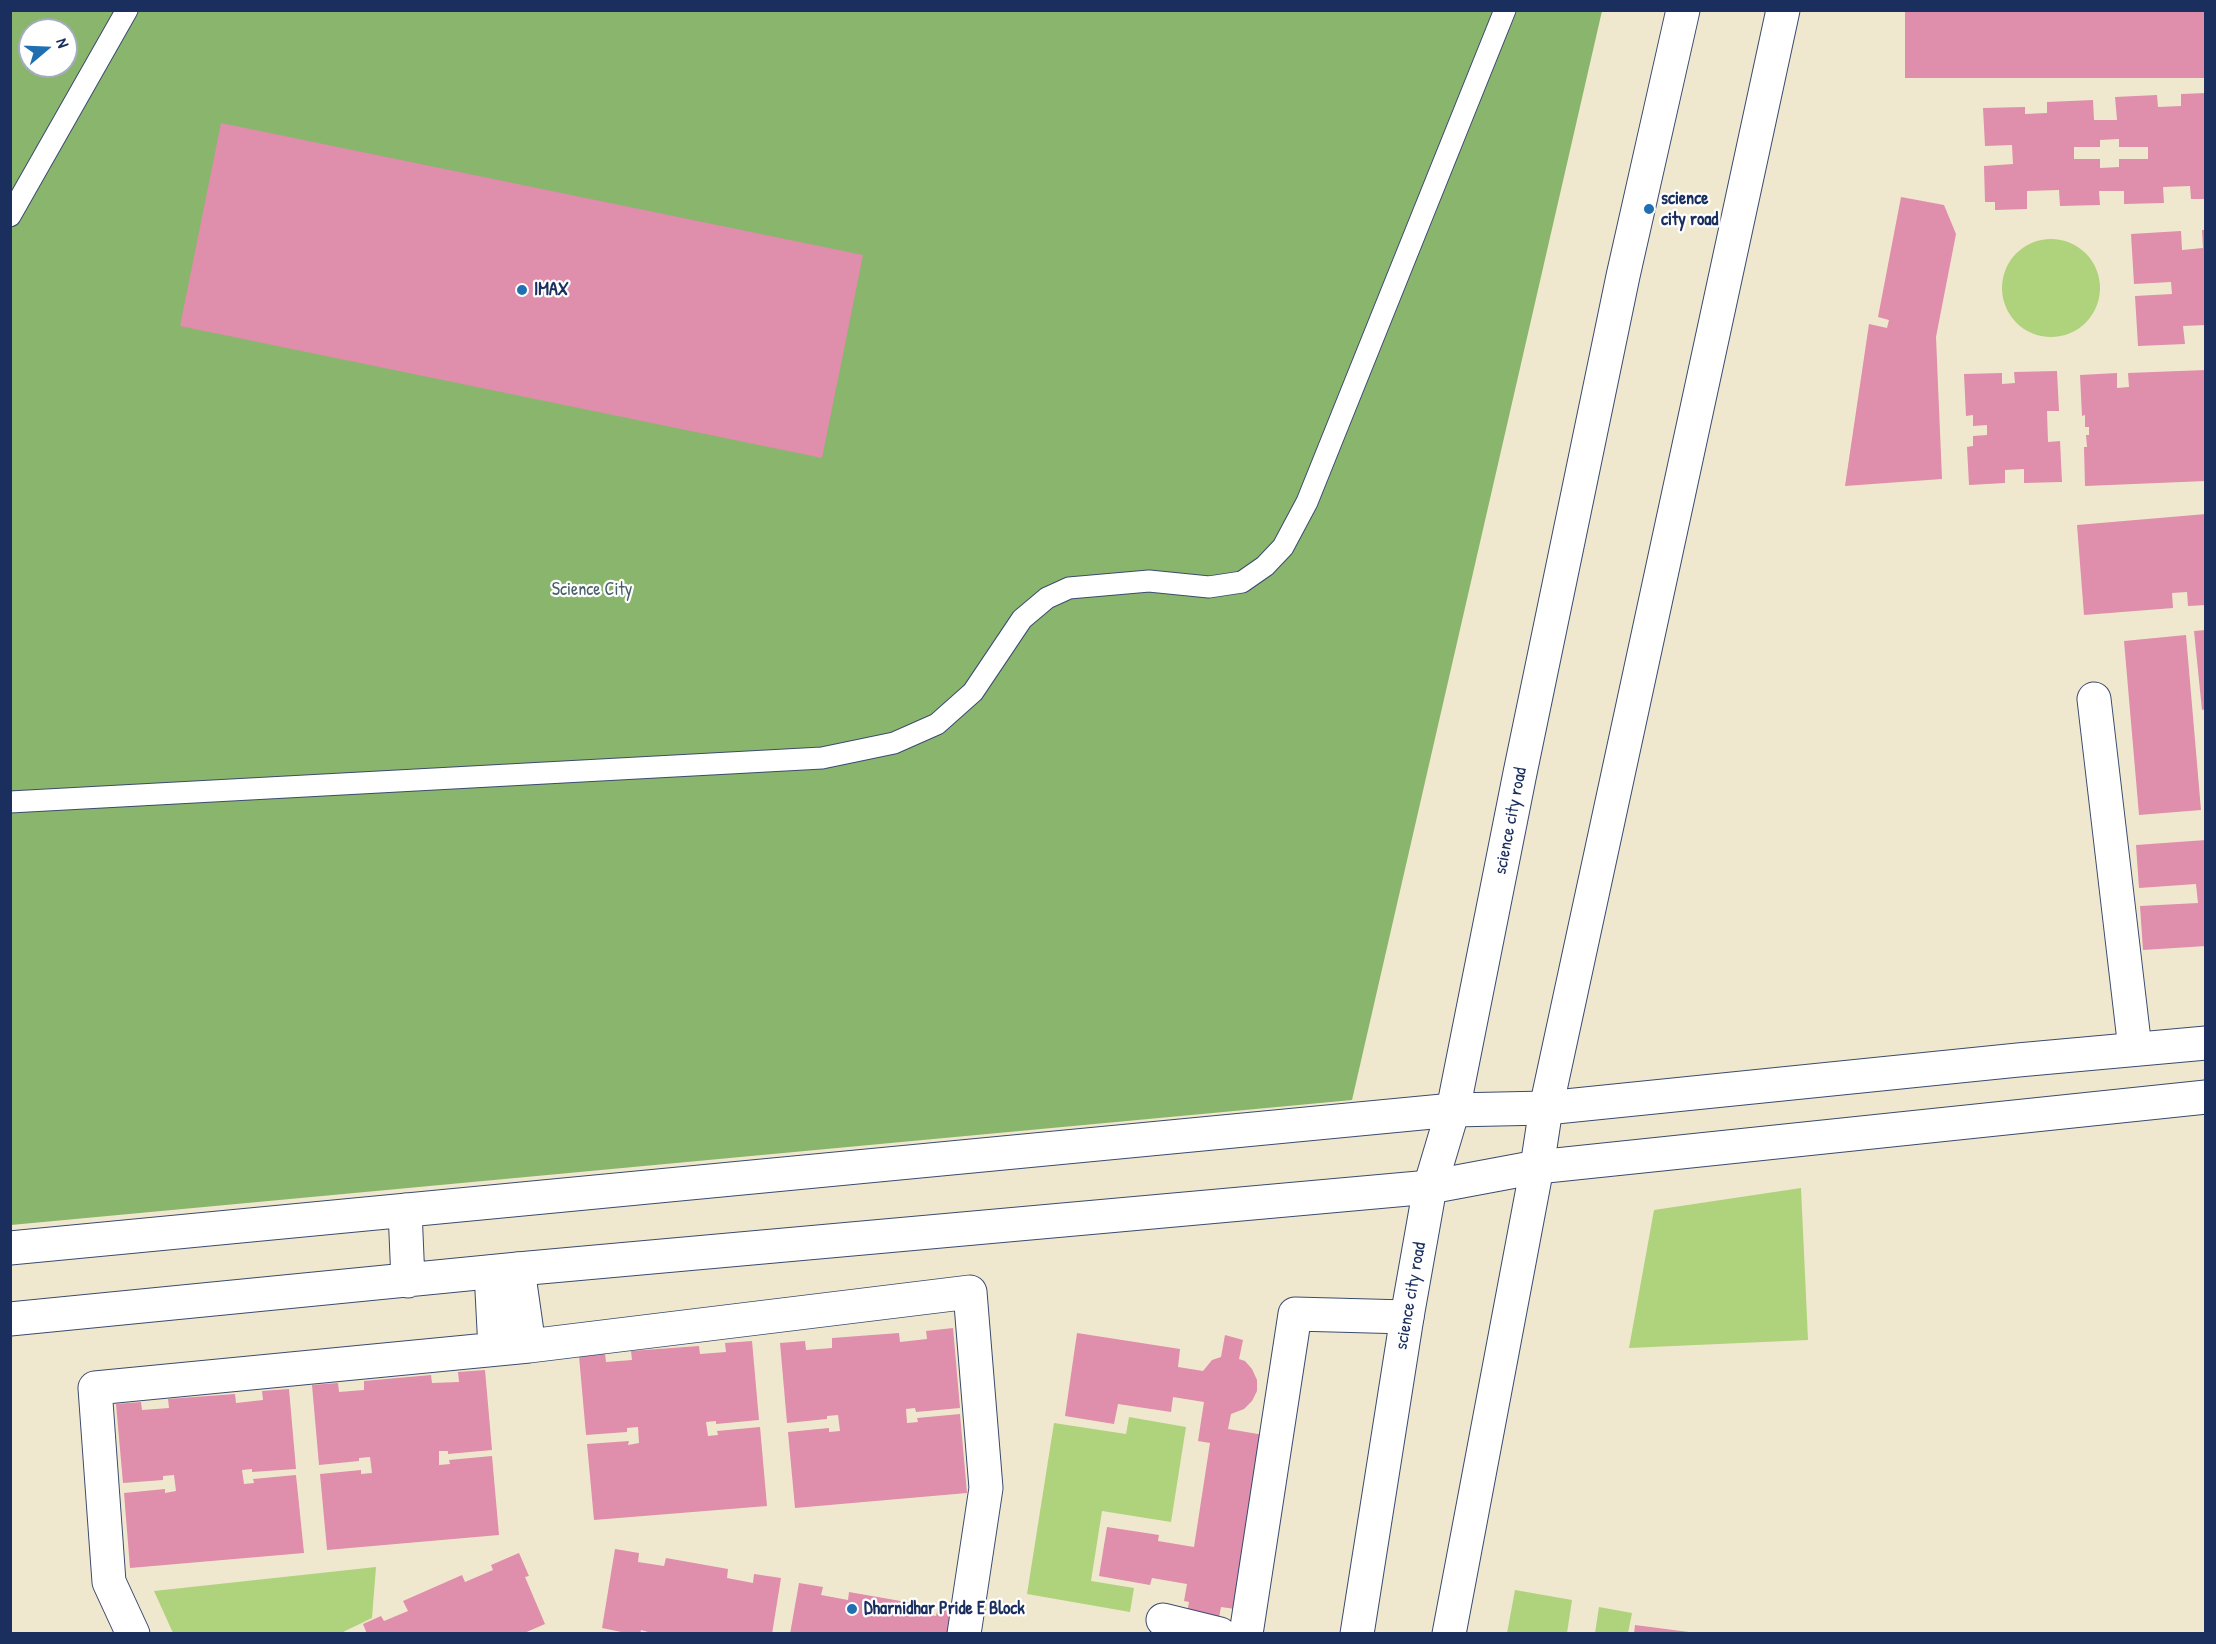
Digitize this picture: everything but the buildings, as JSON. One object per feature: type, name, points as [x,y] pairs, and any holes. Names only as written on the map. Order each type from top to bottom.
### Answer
[{"type":"street","name":"science city road","points":[[1357,1634],[1430,1187],[1453,1110],[1623,276],[1683,10]]},
{"type":"street","points":[[1449,1634],[1537,1167],[1546,1108],[1783,10]]},
{"type":"street","points":[[2094,699],[2135,1049]]},
{"type":"street","points":[[10,1248],[1453,1110],[1546,1108],[2205,1043]]},
{"type":"street","points":[[10,1319],[505,1270],[1430,1187],[1537,1167],[2205,1096]]},
{"type":"street","points":[[405,1210],[408,1281]]},
{"type":"street","points":[[505,1270],[529,1346]]},
{"type":"street","points":[[495,1349],[505,1270]]},
{"type":"street","points":[[132,1634],[109,1582],[95,1388],[529,1346],[970,1292],[986,1488],[964,1634]]},
{"type":"street","points":[[1246,1634],[1295,1314],[1407,1317]]},
{"type":"street","points":[[1163,1620],[1220,1634]]},
{"type":"lane","points":[[10,216],[127,10]]},
{"type":"lane","points":[[10,802],[822,758],[894,743],[937,724],[973,692],[1022,619],[1047,598],[1070,588],[1149,581],[1209,586],[1242,582],[1265,566],[1283,547],[1307,502],[1505,10]]},
{"type":"green space","name":"Science City","points":[[11,11],[1602,11],[1352,1100],[11,1225]]},
{"type":"green space","points":[[2051,239],[2070,243],[2086,253],[2096,269],[2100,288],[2096,307],[2086,323],[2070,333],[2051,337],[2032,333],[2016,323],[2006,307],[2002,288],[2006,269],[2016,253],[2032,243]]},
{"type":"green space","points":[[1801,1188],[1808,1340],[1629,1348],[1654,1210]]},
{"type":"green space","points":[[1129,1417],[1186,1427],[1171,1522],[1102,1511],[1091,1581],[1134,1588],[1130,1612],[1027,1594],[1054,1423],[1126,1434]]},
{"type":"green space","points":[[376,1567],[372,1618],[341,1633],[173,1633],[154,1591]]},
{"type":"green space","points":[[1515,1590],[1572,1600],[1567,1633],[1507,1633]]},
{"type":"green space","points":[[1599,1607],[1632,1613],[1628,1633],[1595,1633]]},
{"type":"place","name":"science city road","points":[[1649,209]]},
{"type":"place","name":"IMAX","points":[[522,290]]},
{"type":"place","name":"Dharnidhar Pride E Block","points":[[852,1609]]}]
